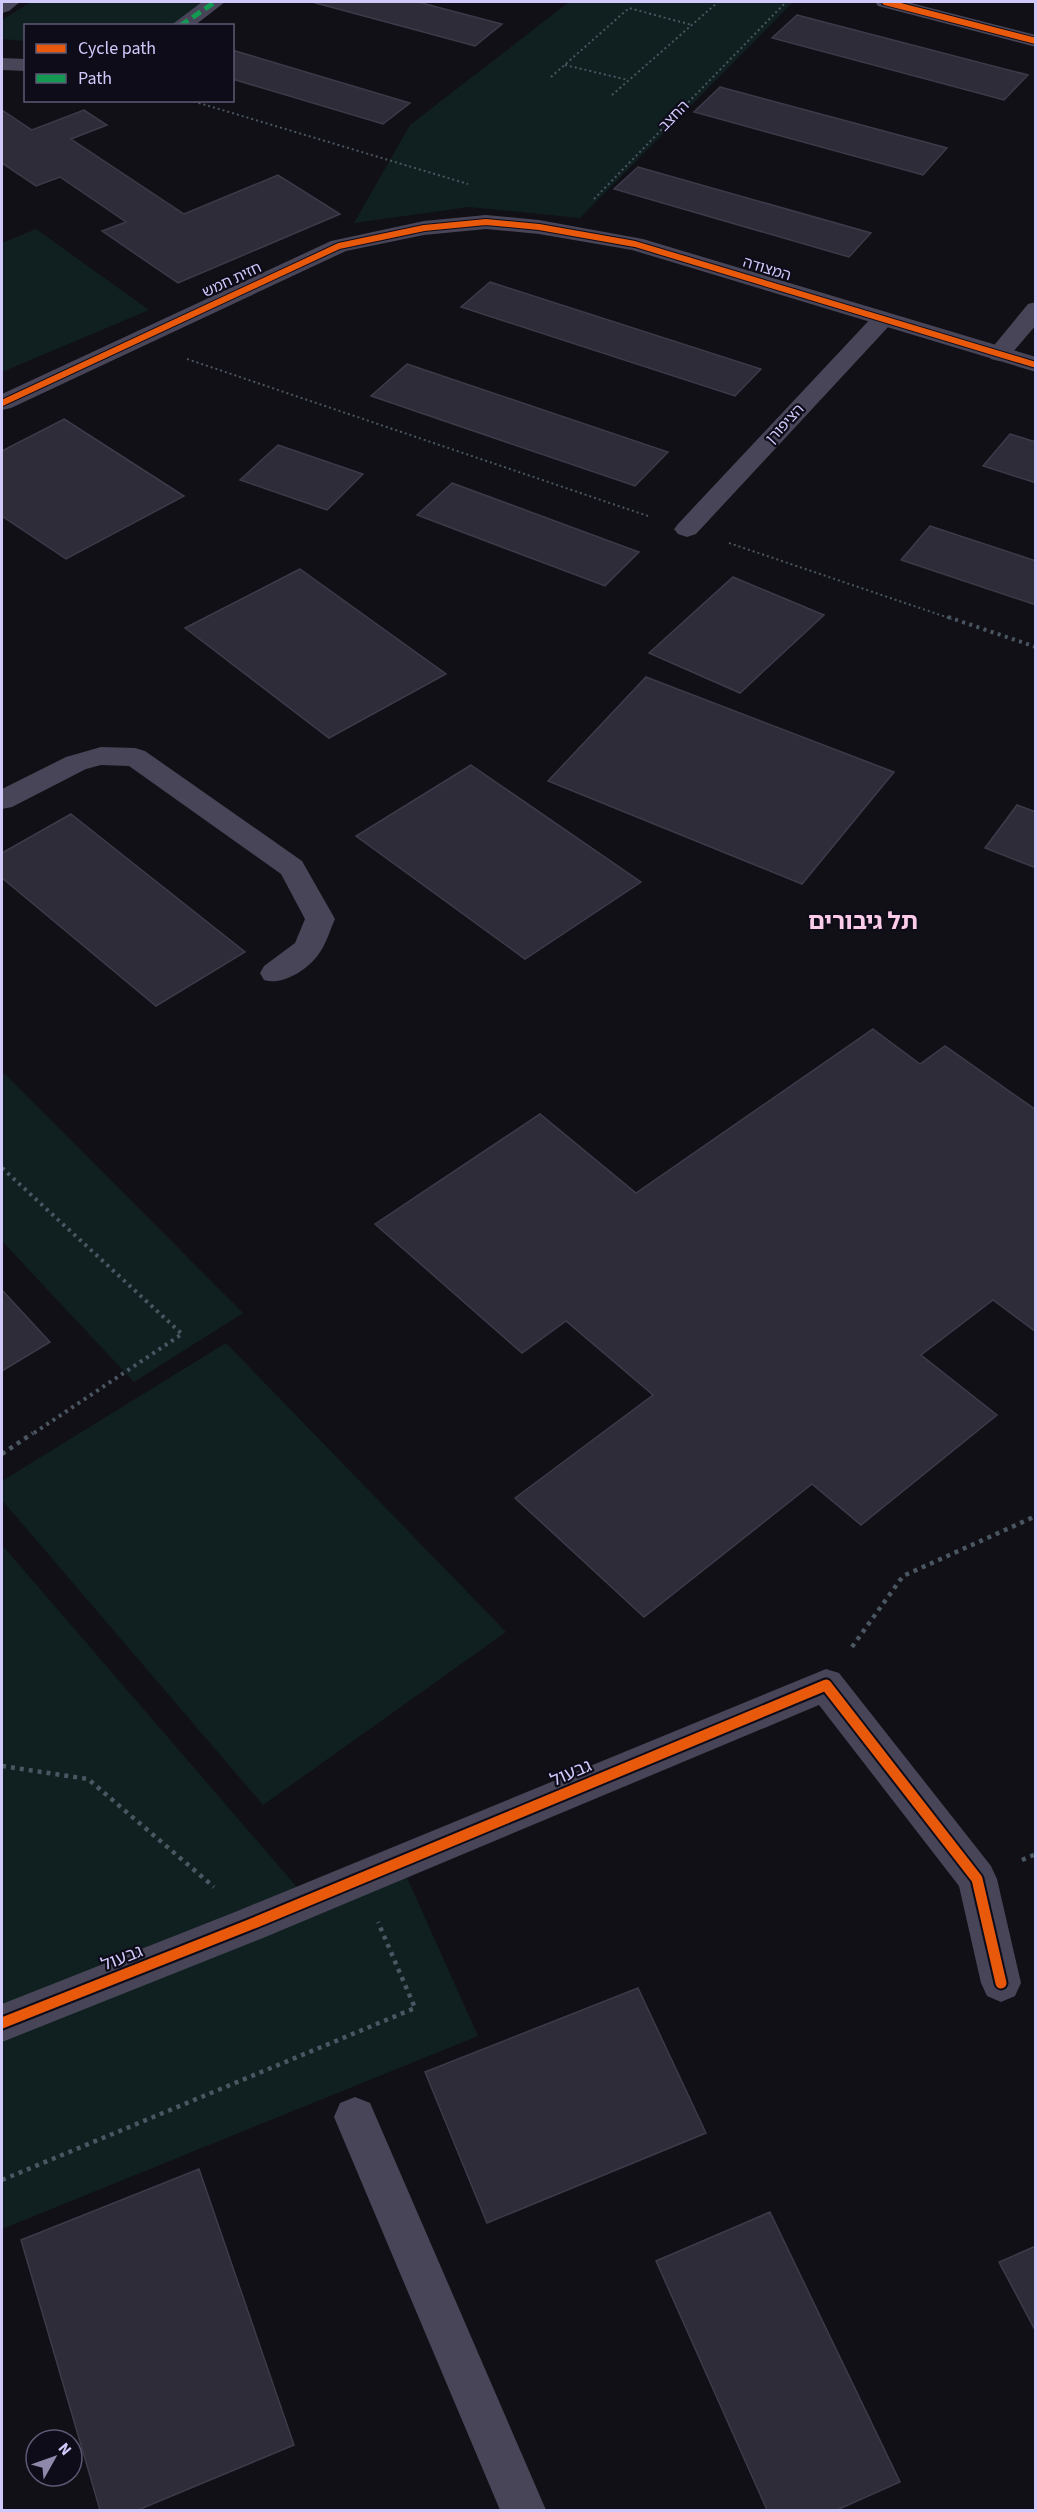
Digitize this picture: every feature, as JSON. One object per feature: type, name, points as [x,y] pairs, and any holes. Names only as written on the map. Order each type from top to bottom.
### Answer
[{"type":"street","points":[[2,7],[10,2]]},
{"type":"street","points":[[183,24],[215,2]]},
{"type":"street","points":[[885,2],[1035,41]]},
{"type":"street","points":[[2,64],[24,65]]},
{"type":"street","name":"המצודה","points":[[487,227],[562,231],[635,244],[1035,365]]},
{"type":"street","name":"המצודה","points":[[487,227],[678,258]]},
{"type":"street","name":"חזית חמש","points":[[2,403],[324,254],[487,227]]},
{"type":"street","points":[[999,354],[1035,309]]},
{"type":"street","name":"הציפורן","points":[[687,529],[882,320]]},
{"type":"street","points":[[2,800],[76,763],[101,756],[135,757],[292,868],[320,919],[307,949],[275,973]]},
{"type":"street","points":[[826,1685],[977,1879],[1001,1983]]},
{"type":"street","name":"גבעול","points":[[2,2023],[261,1920],[826,1685]]},
{"type":"street","points":[[355,2117],[523,2511]]},
{"type":"path","points":[[612,95],[718,2]]},
{"type":"path","points":[[551,77],[629,8],[692,24]]},
{"type":"path","points":[[565,65],[629,80]]},
{"type":"path","points":[[196,102],[474,186]]},
{"type":"path","points":[[134,341],[1035,647]]},
{"type":"path","points":[[2,1168],[182,1334],[2,1454]]},
{"type":"path","points":[[826,1685],[903,1576],[1035,1516]]},
{"type":"path","points":[[2,1766],[87,1779],[243,1912],[261,1920]]},
{"type":"path","points":[[2,2180],[415,2008],[359,1879]]},
{"type":"shaded area","points":[[31,2],[215,2],[182,24],[24,24],[24,41],[2,39],[2,20]]},
{"type":"shaded area","points":[[569,2],[793,2],[580,218],[469,207],[354,223],[410,125]]},
{"type":"shaded area","points":[[36,229],[149,310],[2,372],[2,243]]},
{"type":"shaded area","points":[[2,1071],[243,1313],[134,1382],[2,1241]]},
{"type":"shaded area","points":[[226,1343],[506,1632],[263,1805],[2,1500],[2,1481]]},
{"type":"shaded area","points":[[2,1545],[308,1900],[400,1862],[478,2036],[2,2229]]},
{"type":"building","points":[[312,2],[418,2],[502,24],[475,46]]},
{"type":"building","points":[[797,15],[1028,75],[1004,100],[772,38]]},
{"type":"building","points":[[234,51],[410,103],[383,124],[234,80]]},
{"type":"building","points":[[720,87],[947,148],[923,175],[694,112]]},
{"type":"building","points":[[2,110],[32,130],[84,110],[107,125],[71,139],[184,214],[278,175],[340,214],[178,283],[102,231],[126,222],[60,177],[36,186],[2,163]]},
{"type":"building","points":[[638,167],[871,233],[849,257],[614,189]]},
{"type":"building","points":[[490,282],[761,369],[735,396],[461,307]]},
{"type":"building","points":[[407,364],[668,452],[635,486],[371,396]]},
{"type":"building","points":[[64,419],[184,496],[66,559],[2,516],[2,451]]},
{"type":"building","points":[[1010,434],[1036,442],[1036,483],[983,466]]},
{"type":"building","points":[[278,445],[363,474],[327,510],[240,480]]},
{"type":"building","points":[[452,483],[639,552],[605,586],[417,515]]},
{"type":"building","points":[[930,526],[1036,561],[1036,605],[901,560]]},
{"type":"building","points":[[300,569],[446,674],[329,738],[185,628]]},
{"type":"building","points":[[733,577],[824,615],[740,693],[649,653]]},
{"type":"building","points":[[646,677],[894,772],[802,884],[548,781]]},
{"type":"building","points":[[471,765],[641,882],[525,959],[356,836]]},
{"type":"building","points":[[1017,805],[1036,812],[1036,868],[985,848]]},
{"type":"building","points":[[71,814],[245,952],[156,1006],[2,878],[2,853]]},
{"type":"building","points":[[873,1029],[920,1064],[945,1046],[1036,1110],[1036,1332],[993,1300],[921,1355],[997,1415],[861,1525],[812,1484],[644,1617],[515,1498],[653,1395],[566,1321],[522,1353],[375,1224],[540,1114],[636,1193]]},
{"type":"building","points":[[2,1290],[50,1342],[2,1371]]},
{"type":"building","points":[[638,1988],[706,2133],[487,2223],[425,2072]]},
{"type":"building","points":[[199,2169],[294,2445],[138,2510],[100,2510],[84,2455],[84,2428],[76,2428],[21,2240]]},
{"type":"building","points":[[770,2212],[900,2482],[837,2510],[767,2510],[656,2261]]},
{"type":"building","points":[[1036,2246],[1036,2332],[999,2262]]},
{"type":"marked path","points":[[183,24],[215,2]]},
{"type":"cycle path","points":[[885,2],[1036,41]]},
{"type":"cycle path","points":[[2,403],[339,246],[424,228],[486,222],[539,227],[635,244],[1036,365]]},
{"type":"cycle path","points":[[2,2023],[249,1925],[826,1685],[977,1879],[1001,1983]]},
{"type":"district","name":"תל גיבורים","points":[[863,921]]}]
